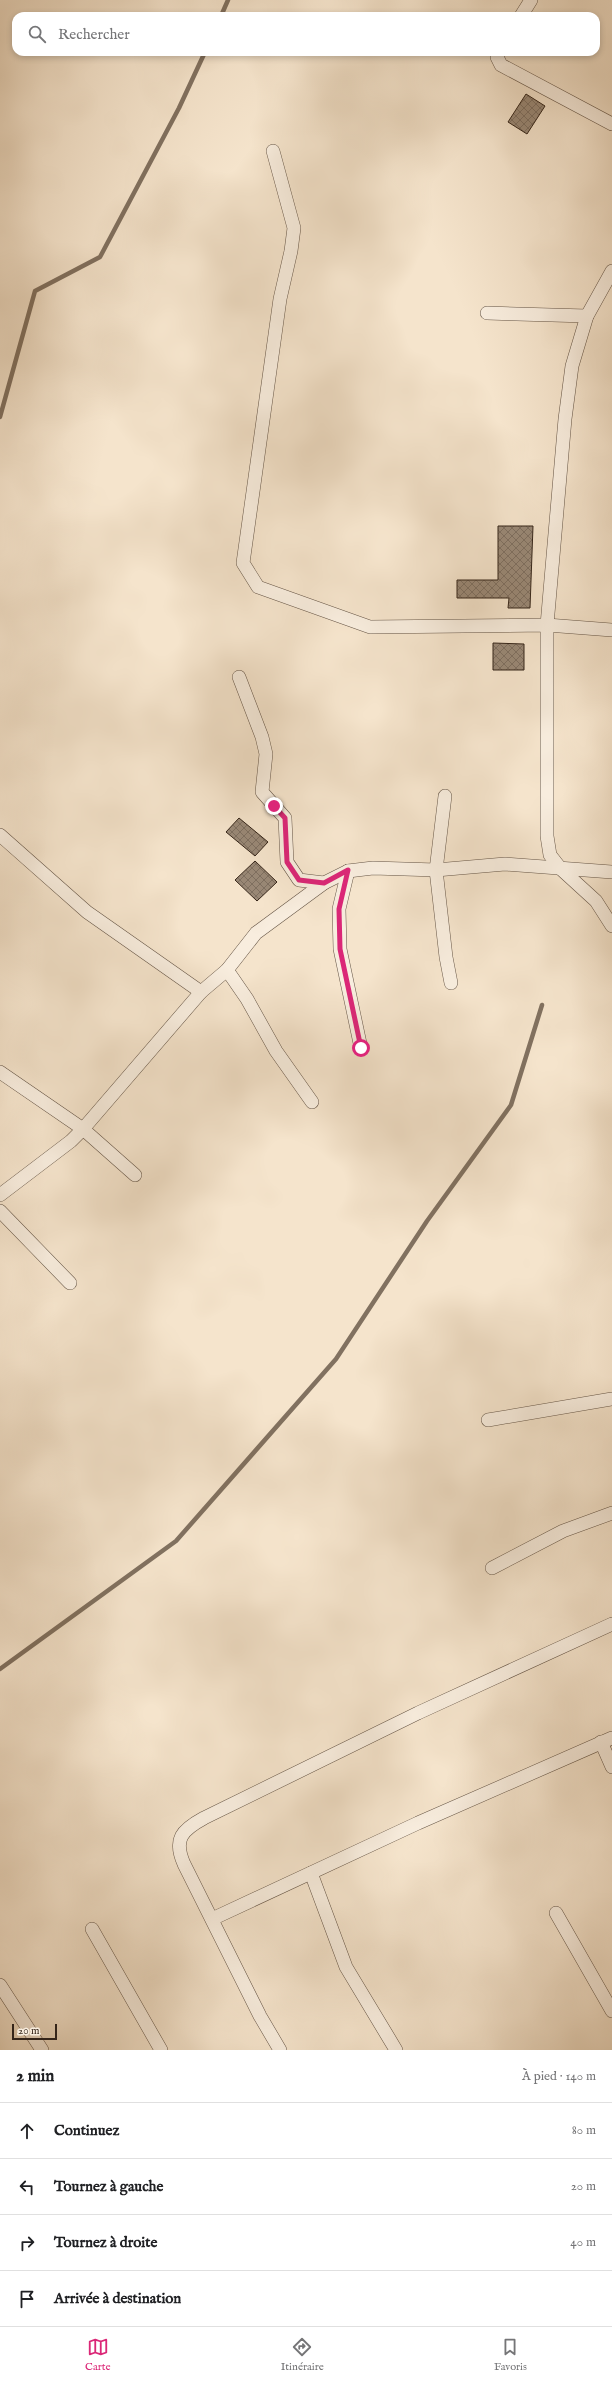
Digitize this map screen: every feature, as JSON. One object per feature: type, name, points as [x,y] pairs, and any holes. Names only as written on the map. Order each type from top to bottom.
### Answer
[{"type":"street","points":[[524,12],[531,0]]},
{"type":"street","points":[[497,56],[501,65],[612,124]]},
{"type":"street","points":[[272,151],[294,228],[291,251],[280,299],[243,563],[258,587],[370,627],[547,626],[612,630]]},
{"type":"street","points":[[612,271],[587,316],[572,366],[547,626],[547,836],[550,855],[561,868],[596,901],[612,926]]},
{"type":"street","points":[[487,313],[587,316]]},
{"type":"street","points":[[239,677],[262,737],[266,754],[262,792],[285,818],[287,862],[299,880],[324,883]]},
{"type":"street","points":[[445,796],[436,870],[446,957],[451,982]]},
{"type":"street","points":[[0,835],[87,912],[201,992]]},
{"type":"street","points":[[0,1195],[71,1141],[83,1129],[201,992],[228,970],[256,933],[324,883],[348,870],[373,868],[436,870],[505,864],[612,872]]},
{"type":"street","points":[[348,870],[339,909],[340,949],[361,1048]]},
{"type":"street","points":[[228,970],[247,999],[276,1051],[312,1102]]},
{"type":"street","points":[[1,1073],[83,1129],[135,1176]]},
{"type":"street","points":[[0,1211],[70,1284]]},
{"type":"street","points":[[488,1420],[612,1399]]},
{"type":"street","points":[[492,1568],[563,1531],[612,1513]]},
{"type":"street","points":[[280,2050],[260,2016],[179,1852],[180,1838],[189,1826],[418,1713],[612,1624]]},
{"type":"street","points":[[212,1919],[310,1873],[607,1740],[612,1767]]},
{"type":"street","points":[[310,1873],[346,1967],[396,2050]]},
{"type":"street","points":[[556,1913],[612,2011]]},
{"type":"street","points":[[92,1929],[161,2050]]},
{"type":"street","points":[[0,1985],[42,2050]]},
{"type":"building","points":[[526,94],[545,106],[527,134],[508,122]]},
{"type":"building","points":[[498,526],[533,526],[530,608],[508,608],[509,598],[457,598],[457,580],[498,580]]},
{"type":"building","points":[[493,643],[524,644],[524,670],[493,670]]},
{"type":"building","points":[[239,818],[268,842],[255,856],[226,832]]},
{"type":"building","points":[[255,861],[277,882],[257,901],[235,880]]},
{"type":"waterway","points":[[223,12],[228,0]]},
{"type":"waterway","points":[[0,417],[35,291],[100,257],[179,108],[203,56]]},
{"type":"waterway","points":[[0,1669],[176,1541],[336,1359],[427,1221],[511,1105],[542,1005]]},
{"type":"route","points":[[274,806],[285,818],[287,862],[299,880],[324,883],[348,870],[339,909],[340,949],[361,1048]]}]
